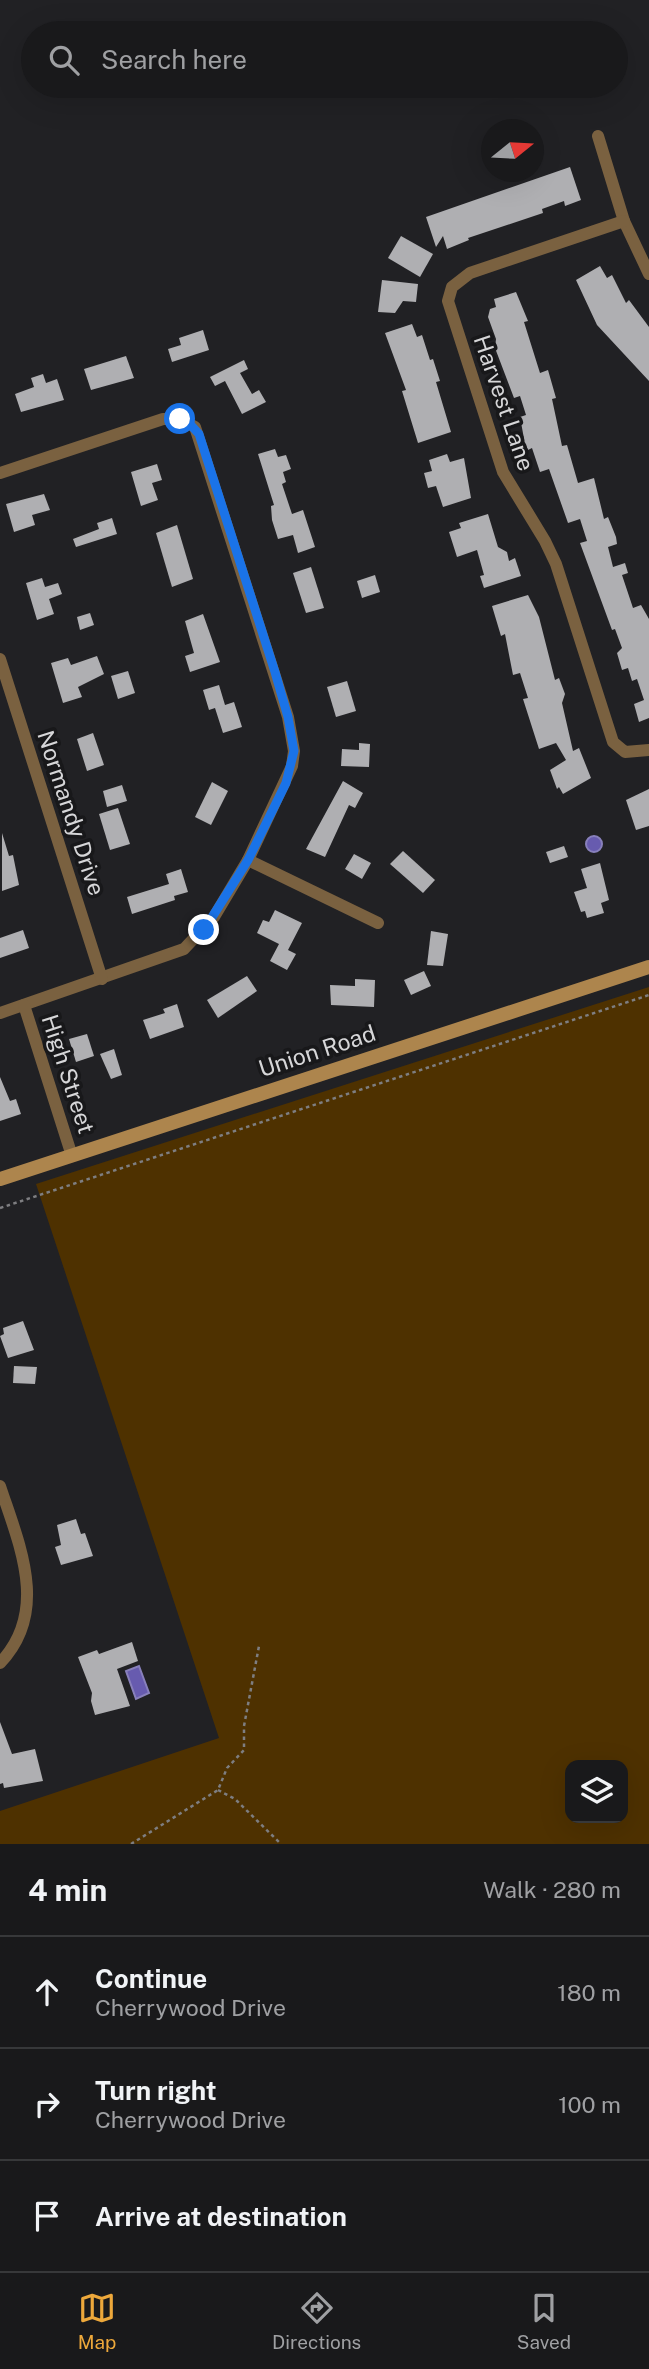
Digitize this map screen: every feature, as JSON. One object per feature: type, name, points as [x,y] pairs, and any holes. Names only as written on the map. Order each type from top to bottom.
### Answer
[{"type":"main road","name":"Union Road","points":[[0,1179],[649,967]]},
{"type":"street","points":[[598,136],[624,221],[649,274]]},
{"type":"street","name":"Harvest Lane","points":[[624,221],[470,273],[452,287],[448,301],[503,472],[556,564],[613,742],[625,752],[649,750]]},
{"type":"street","points":[[0,473],[163,419],[184,420],[199,434],[293,736],[292,766],[248,860],[214,917],[184,949],[0,1013]]},
{"type":"street","name":"Normandy Drive","points":[[0,659],[102,979]]},
{"type":"street","points":[[248,860],[377,923]]},
{"type":"street","name":"High Street","points":[[24,1005],[72,1156]]},
{"type":"street","points":[[0,1486],[27,1567],[29,1596],[23,1627],[10,1653],[0,1664]]},
{"type":"path","points":[[0,1208],[649,995]]},
{"type":"path","points":[[131,1844],[218,1790],[227,1768],[244,1750],[244,1726],[259,1646]]},
{"type":"path","points":[[218,1790],[235,1798],[281,1844]]},
{"type":"shaded area","points":[[591,836],[597,836],[602,844],[600,850],[591,852],[586,847],[586,841]]},
{"type":"shaded area","points":[[649,987],[649,1844],[0,1844],[0,1811],[219,1738],[36,1184]]},
{"type":"shaded area","points":[[139,1666],[149,1693],[136,1699],[126,1671]]},
{"type":"building","points":[[570,167],[581,200],[565,206],[564,201],[542,209],[543,213],[468,238],[469,240],[447,249],[443,236],[436,247],[426,217],[527,182],[544,182],[544,176]]},
{"type":"building","points":[[401,236],[433,254],[420,277],[388,258]]},
{"type":"building","points":[[600,266],[607,278],[612,275],[626,303],[629,300],[649,327],[649,381],[597,325],[576,280]]},
{"type":"building","points":[[382,280],[418,284],[416,302],[403,301],[395,313],[378,312]]},
{"type":"building","points":[[516,292],[528,321],[524,322],[540,373],[548,370],[556,398],[552,399],[562,446],[567,445],[578,483],[594,478],[604,519],[608,517],[616,537],[617,544],[608,547],[613,567],[625,563],[628,573],[622,575],[633,608],[641,605],[649,619],[649,718],[639,722],[634,704],[644,700],[637,679],[632,681],[628,668],[622,670],[617,653],[622,648],[615,629],[612,630],[580,543],[587,541],[580,519],[568,523],[549,469],[540,472],[532,448],[528,450],[525,444],[520,417],[526,415],[520,396],[514,398],[495,348],[496,339],[488,317],[490,309],[496,307],[494,299]]},
{"type":"building","points":[[412,324],[417,337],[422,335],[430,360],[433,359],[440,381],[436,382],[451,432],[418,443],[402,391],[406,390],[385,333]]},
{"type":"building","points":[[203,330],[209,350],[172,362],[168,349],[181,345],[179,338]]},
{"type":"building","points":[[126,356],[134,378],[91,390],[84,369]]},
{"type":"building","points":[[244,360],[248,369],[240,373],[252,394],[259,390],[266,402],[242,414],[225,381],[215,386],[210,377]]},
{"type":"building","points":[[43,374],[46,383],[57,379],[64,400],[21,412],[15,394],[34,387],[31,378]]},
{"type":"building","points":[[275,449],[278,457],[286,455],[291,469],[283,472],[286,482],[282,484],[292,514],[303,510],[315,547],[298,553],[293,535],[278,539],[272,520],[271,506],[274,505],[258,454]]},
{"type":"building","points":[[447,454],[450,462],[464,458],[471,498],[443,507],[436,486],[428,488],[424,473],[432,471],[429,460]]},
{"type":"building","points":[[157,464],[162,480],[152,483],[158,500],[141,506],[131,472]]},
{"type":"building","points":[[44,494],[50,510],[32,515],[35,525],[14,532],[6,504]]},
{"type":"building","points":[[488,514],[498,547],[507,552],[509,561],[515,558],[521,576],[484,588],[480,576],[484,575],[477,550],[457,557],[449,532],[461,528],[459,523]]},
{"type":"building","points":[[112,518],[117,534],[76,547],[73,539],[99,529],[97,523]]},
{"type":"building","points":[[177,525],[193,579],[172,587],[156,533]]},
{"type":"building","points":[[311,567],[324,608],[306,613],[293,573]]},
{"type":"building","points":[[375,575],[380,592],[362,598],[357,581]]},
{"type":"building","points":[[42,578],[45,587],[58,583],[62,594],[49,599],[54,614],[37,620],[26,583]]},
{"type":"building","points":[[528,595],[539,617],[555,680],[559,678],[565,694],[562,703],[573,751],[579,748],[591,778],[563,794],[559,787],[557,789],[550,770],[566,760],[556,743],[539,749],[523,699],[528,698],[520,673],[513,675],[505,634],[501,636],[492,606]]},
{"type":"building","points":[[90,613],[94,625],[80,630],[77,617]]},
{"type":"building","points":[[203,614],[220,662],[190,672],[185,656],[194,653],[185,621]]},
{"type":"building","points":[[97,656],[104,674],[78,687],[82,697],[63,703],[51,663],[68,658],[71,665]]},
{"type":"building","points":[[128,671],[135,693],[118,699],[111,676]]},
{"type":"building","points":[[347,681],[356,711],[336,717],[327,687]]},
{"type":"building","points":[[219,685],[225,705],[234,702],[242,727],[223,733],[215,708],[209,710],[203,690]]},
{"type":"building","points":[[93,733],[104,765],[87,771],[77,739]]},
{"type":"building","points":[[359,743],[370,744],[369,767],[341,766],[342,749],[359,750]]},
{"type":"building","points":[[343,781],[363,793],[355,808],[349,805],[325,857],[306,849]]},
{"type":"building","points":[[212,782],[228,791],[211,825],[195,817]]},
{"type":"building","points":[[122,785],[127,801],[107,807],[103,791]]},
{"type":"building","points":[[649,789],[649,826],[636,830],[626,800]]},
{"type":"building","points":[[118,808],[130,844],[110,850],[99,814]]},
{"type":"building","points":[[2,833],[9,856],[13,855],[19,885],[2,891]]},
{"type":"building","points":[[564,846],[568,857],[550,863],[546,852]]},
{"type":"building","points":[[403,851],[435,880],[423,893],[390,864]]},
{"type":"building","points":[[354,854],[371,863],[362,879],[345,869]]},
{"type":"building","points":[[600,863],[609,900],[601,903],[604,913],[587,918],[585,911],[581,912],[574,892],[587,888],[581,869]]},
{"type":"building","points":[[181,869],[188,892],[174,896],[175,900],[132,914],[127,897],[169,884],[166,874]]},
{"type":"building","points":[[275,910],[302,923],[288,950],[296,954],[287,970],[270,961],[279,944],[257,933],[263,920],[269,922]]},
{"type":"building","points":[[23,930],[29,948],[0,958],[0,938]]},
{"type":"building","points":[[431,931],[448,934],[443,966],[427,965]]},
{"type":"building","points":[[424,971],[431,986],[411,995],[404,980]]},
{"type":"building","points":[[247,976],[257,991],[218,1018],[207,1000]]},
{"type":"building","points":[[355,979],[375,980],[374,1007],[331,1005],[330,985],[355,986]]},
{"type":"building","points":[[177,1004],[184,1027],[150,1039],[143,1020],[165,1013],[163,1009]]},
{"type":"building","points":[[87,1034],[94,1056],[76,1062],[69,1039]]},
{"type":"building","points":[[114,1049],[122,1075],[111,1079],[100,1054]]},
{"type":"building","points":[[0,1077],[10,1101],[16,1099],[21,1114],[0,1121]]},
{"type":"building","points":[[23,1321],[34,1350],[8,1358],[0,1336],[4,1334],[3,1328]]},
{"type":"building","points":[[14,1366],[37,1367],[35,1384],[13,1383]]},
{"type":"building","points":[[76,1519],[81,1534],[85,1533],[93,1556],[61,1565],[55,1547],[61,1545],[57,1525]]},
{"type":"building","points":[[132,1642],[138,1661],[117,1669],[130,1706],[95,1715],[92,1693],[78,1657],[97,1650],[99,1654]]},
{"type":"building","points":[[0,1722],[12,1754],[35,1749],[43,1781],[4,1788],[3,1783],[0,1784]]},
{"type":"route","points":[[180,419],[195,427],[199,434],[275,672],[293,736],[294,751],[286,783],[248,860],[204,930]]}]
